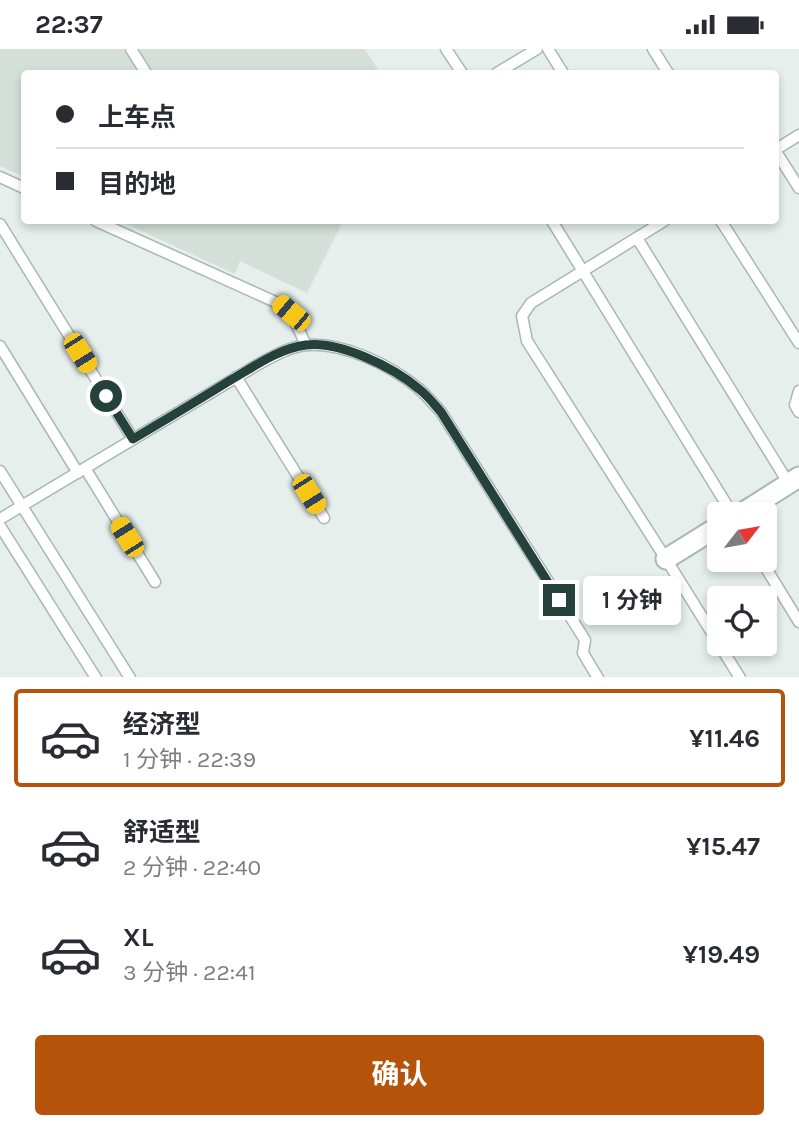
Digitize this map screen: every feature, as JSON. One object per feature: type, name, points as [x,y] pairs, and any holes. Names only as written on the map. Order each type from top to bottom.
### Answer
[{"type":"street","points":[[759,502],[794,480]]},
{"type":"street","points":[[666,559],[707,533]]},
{"type":"lane","points":[[131,49],[144,70]]},
{"type":"lane","points":[[446,49],[460,70]]},
{"type":"lane","points":[[503,70],[537,49]]},
{"type":"lane","points":[[548,49],[562,70]]},
{"type":"lane","points":[[653,49],[666,70]]},
{"type":"lane","points":[[779,148],[799,135]]},
{"type":"lane","points":[[779,156],[799,188]]},
{"type":"lane","points":[[0,177],[21,187]]},
{"type":"lane","points":[[0,224],[133,439]]},
{"type":"lane","points":[[103,224],[280,304],[291,313],[306,345]]},
{"type":"lane","points":[[554,224],[725,502]]},
{"type":"lane","points":[[656,224],[531,303],[522,316],[527,341],[740,677]]},
{"type":"lane","points":[[723,224],[799,343]]},
{"type":"lane","points":[[637,238],[794,480]]},
{"type":"lane","points":[[0,519],[236,377],[276,356],[306,345],[332,347],[362,356],[389,369],[418,388],[441,412],[585,640],[583,653],[598,677]]},
{"type":"lane","points":[[0,347],[155,582]]},
{"type":"lane","points":[[236,377],[324,518]]},
{"type":"lane","points":[[799,391],[795,405],[799,412]]},
{"type":"lane","points":[[0,471],[130,677]]},
{"type":"lane","points":[[0,526],[96,677]]},
{"type":"lane","points":[[768,572],[799,622]]},
{"type":"shaded area","points":[[0,49],[365,49],[378,70],[21,70],[21,176],[0,166]]},
{"type":"shaded area","points":[[127,224],[342,224],[307,293],[240,261],[235,274]]},
{"type":"route","points":[[106,396],[133,439],[257,365],[286,351],[306,345],[332,347],[362,356],[389,369],[418,388],[441,412],[559,600]]}]
